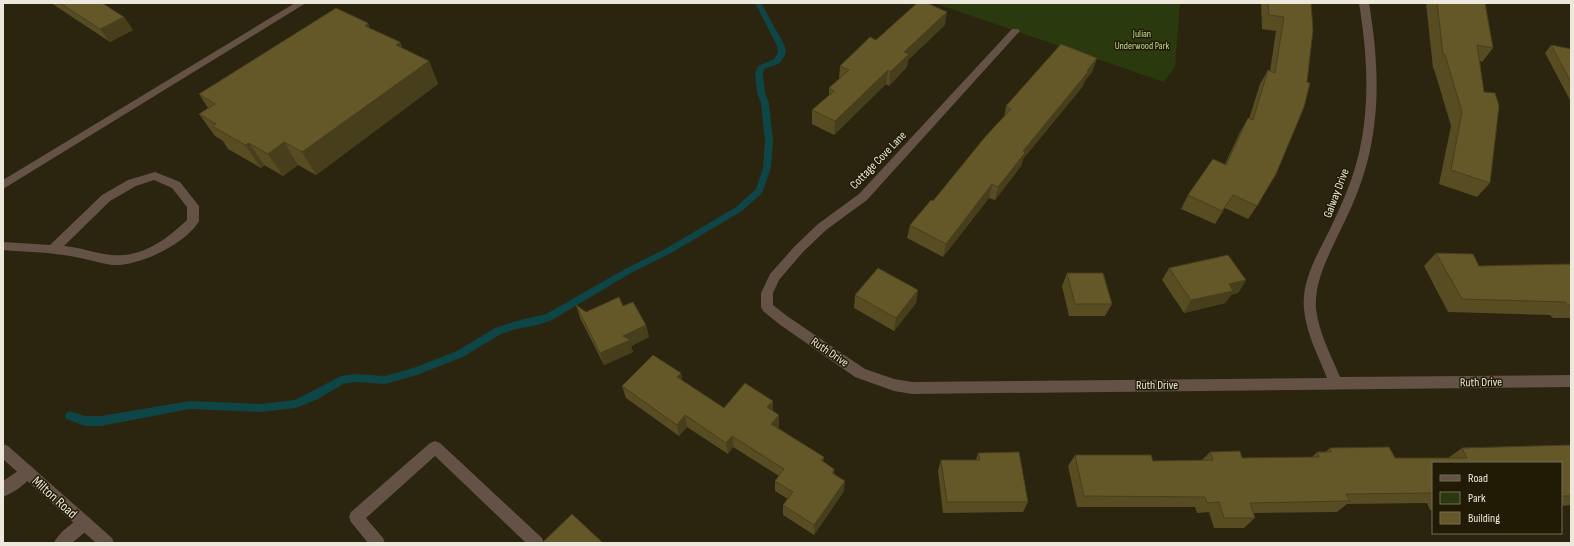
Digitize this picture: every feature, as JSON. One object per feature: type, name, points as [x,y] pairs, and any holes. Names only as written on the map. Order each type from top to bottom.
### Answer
[{"type":"street","points":[[3,185],[301,3]]},
{"type":"street","name":"Galway Drive","points":[[1336,384],[1312,320],[1310,298],[1316,273],[1344,212],[1362,163],[1371,118],[1372,87],[1369,28],[1364,3]]},
{"type":"street","name":"Cottage Cove Lane","points":[[767,307],[767,293],[774,277],[799,249],[822,228],[862,197],[1015,31]]},
{"type":"street","points":[[3,246],[69,252],[112,260],[130,259],[149,253],[174,239],[193,222],[193,206],[176,185],[155,176],[132,183],[106,198],[52,250]]},
{"type":"street","name":"Ruth Drive","points":[[767,307],[783,320],[860,373],[894,385],[912,388],[1571,382]]},
{"type":"street","points":[[378,543],[356,517],[435,447],[537,543]]},
{"type":"street","name":"Milton Road","points":[[3,450],[107,543]]},
{"type":"street","points":[[3,490],[27,472]]},
{"type":"street","points":[[61,543],[85,523]]},
{"type":"green space","name":"Julian Underwood Park","points":[[934,3],[1180,3],[1175,67],[1164,82]]},
{"type":"building","points":[[60,3],[102,3],[124,17],[100,29]]},
{"type":"building","points":[[917,3],[927,3],[947,12],[904,52],[909,54],[890,72],[888,70],[835,121],[812,110],[834,91],[829,88],[849,70],[840,66],[870,37],[876,40]]},
{"type":"building","points":[[1268,3],[1311,3],[1313,30],[1307,82],[1310,83],[1304,107],[1276,174],[1257,206],[1233,195],[1222,211],[1188,195],[1213,159],[1226,165],[1248,118],[1253,120],[1268,70],[1275,73],[1284,17],[1269,15]]},
{"type":"building","points":[[1437,3],[1485,3],[1493,48],[1477,45],[1484,92],[1495,93],[1499,106],[1490,183],[1451,170],[1462,112],[1445,55],[1443,54]]},
{"type":"building","points":[[336,8],[368,23],[365,26],[400,42],[396,45],[429,61],[302,152],[284,142],[268,154],[249,143],[245,145],[212,126],[216,124],[199,114],[215,104],[199,94]]},
{"type":"building","points":[[1061,44],[1097,58],[1087,71],[1088,72],[1023,151],[1025,153],[998,187],[992,184],[946,244],[910,225],[931,200],[933,201],[985,137],[1011,109],[1006,106]]},
{"type":"building","points":[[1551,45],[1571,49],[1571,82]]},
{"type":"building","points":[[1436,253],[1473,254],[1479,266],[1571,264],[1571,305],[1568,305],[1565,302],[1462,299]]},
{"type":"building","points":[[1228,255],[1246,280],[1229,284],[1233,291],[1191,300],[1169,268]]},
{"type":"building","points":[[878,268],[918,290],[896,318],[855,295]]},
{"type":"building","points":[[1067,273],[1103,273],[1112,304],[1075,304]]},
{"type":"building","points":[[619,297],[623,306],[633,302],[646,325],[623,336],[630,340],[600,353],[576,305],[586,312]]},
{"type":"building","points":[[653,355],[681,373],[677,377],[724,408],[745,383],[773,401],[767,407],[779,415],[771,424],[824,457],[821,460],[834,469],[832,473],[845,481],[814,525],[783,505],[793,492],[775,481],[784,469],[732,436],[726,443],[685,415],[677,425],[622,386]]},
{"type":"building","points":[[1571,445],[1571,496],[1562,496],[1562,462],[1432,462],[1432,493],[1346,494],[1350,501],[1250,503],[1255,518],[1224,518],[1219,502],[1207,503],[1205,497],[1084,496],[1075,455],[1151,455],[1153,461],[1213,460],[1210,452],[1240,451],[1242,458],[1319,457],[1317,452],[1331,452],[1330,448],[1389,447],[1395,458],[1467,458],[1462,448]]},
{"type":"building","points":[[1019,452],[1028,502],[947,502],[941,460],[980,460],[978,453]]},
{"type":"building","points":[[572,514],[603,543],[542,543]]},
{"type":"waterway","points":[[70,416],[85,421],[101,421],[190,405],[260,408],[296,404],[314,396],[341,380],[355,378],[385,380],[417,371],[460,354],[498,331],[549,317],[628,271],[668,251],[739,209],[759,191],[767,168],[769,142],[765,103],[761,93],[759,73],[761,68],[777,61],[782,53],[781,46],[758,3]]}]
